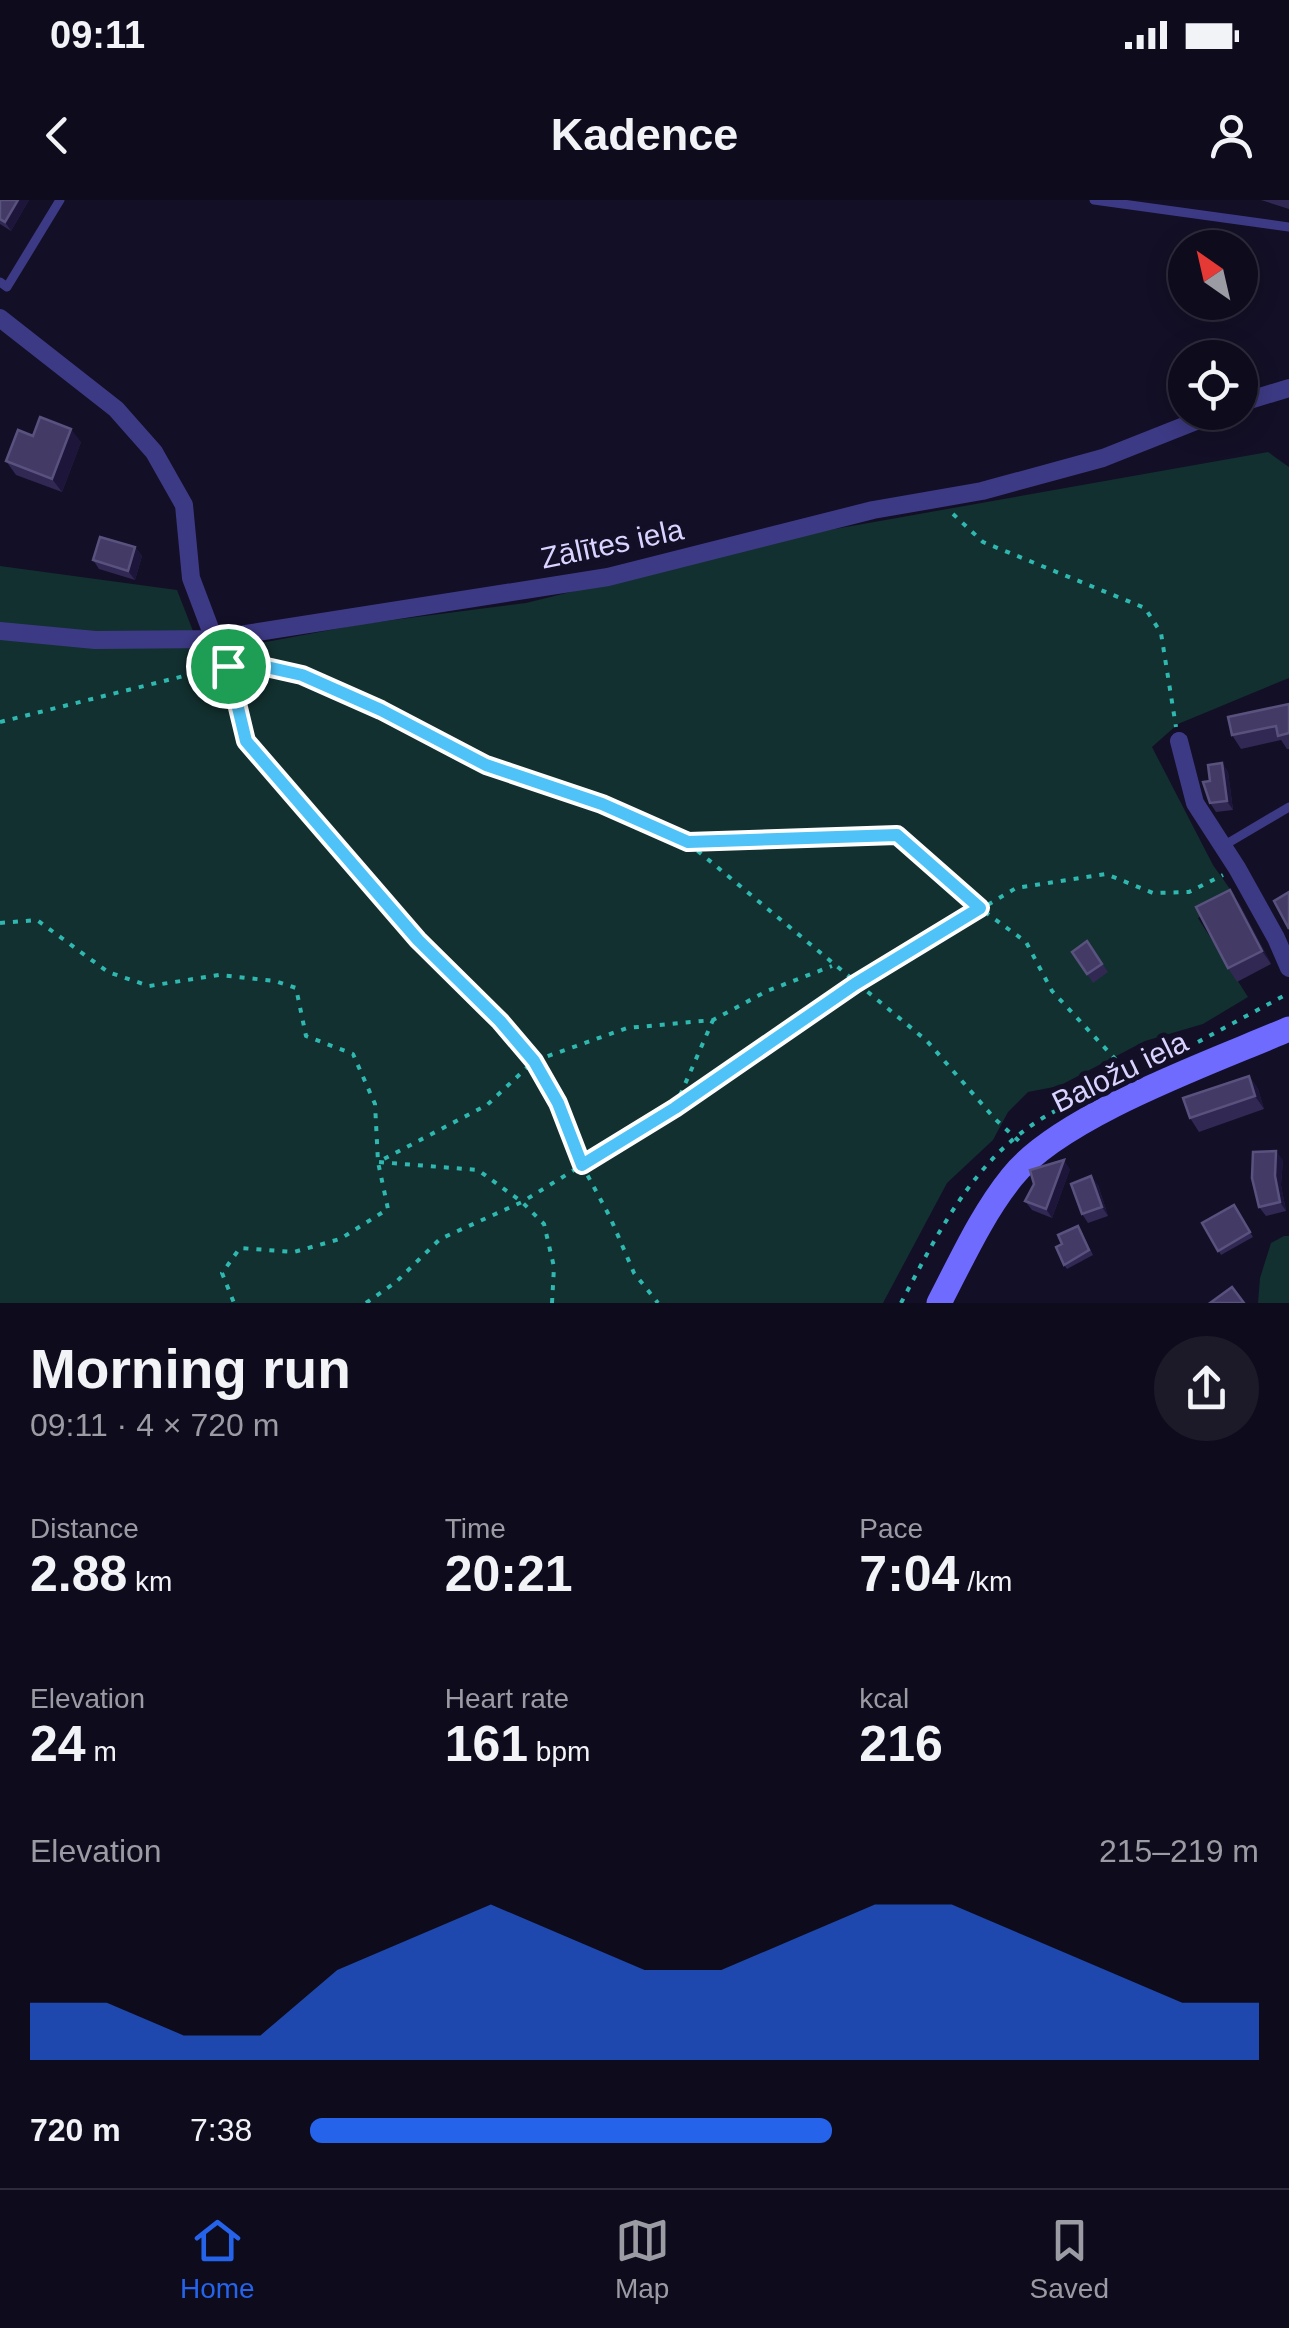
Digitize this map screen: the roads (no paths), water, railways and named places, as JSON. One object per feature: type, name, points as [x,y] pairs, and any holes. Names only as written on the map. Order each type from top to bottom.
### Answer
[{"type":"main road","name":"Baložu iela","points":[[938,1303],[1005,1187],[1035,1156],[1098,1114],[1289,1029]]},
{"type":"street","points":[[0,318],[116,409],[154,452],[184,505],[190,578],[214,639]]},
{"type":"street","points":[[1258,397],[1289,388]]},
{"type":"street","name":"Zālītes iela","points":[[0,631],[95,640],[214,639],[608,578],[873,510],[982,491],[1103,458],[1174,430]]},
{"type":"street","points":[[1179,742],[1195,803],[1237,868],[1289,968]]},
{"type":"lane","points":[[0,282],[7,288],[60,200]]},
{"type":"lane","points":[[1094,200],[1289,227]]},
{"type":"lane","points":[[1223,846],[1289,807]]}]
